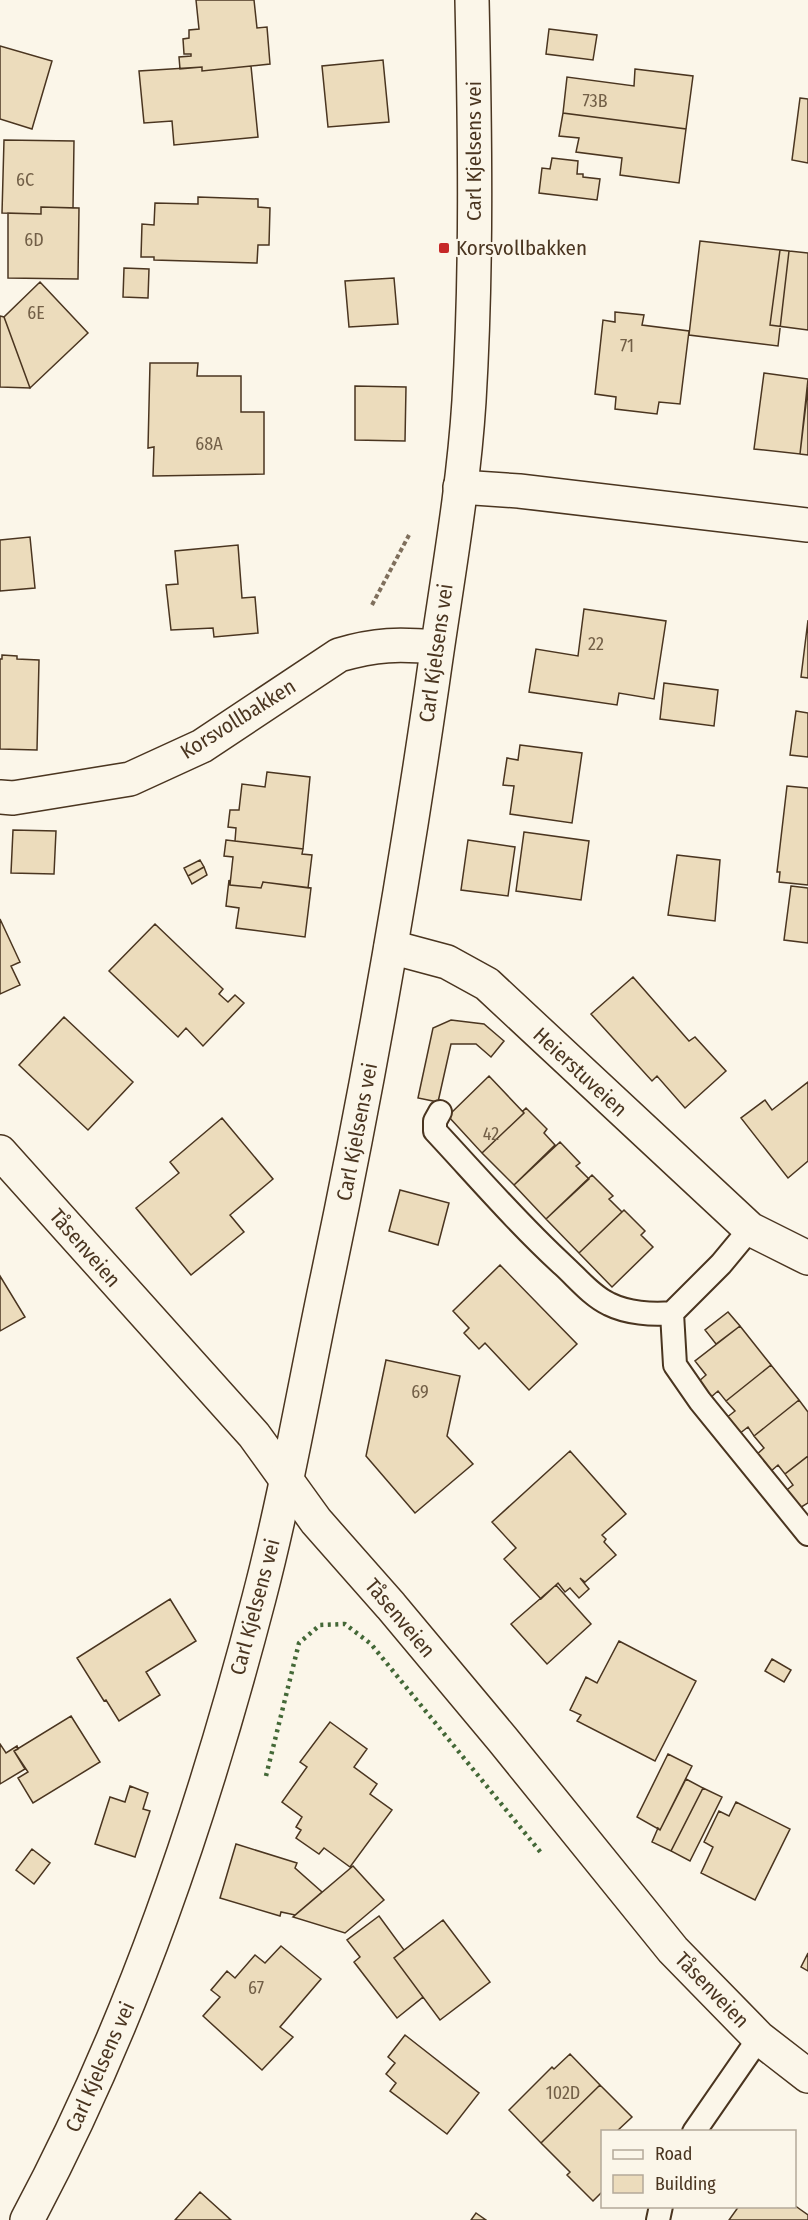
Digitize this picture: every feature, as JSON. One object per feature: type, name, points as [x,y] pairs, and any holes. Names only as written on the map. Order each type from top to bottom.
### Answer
[{"type":"street","name":"Carl Kjelsens vei","points":[[27,2220],[80,2116],[138,1980],[199,1807],[250,1632],[286,1482],[357,1139],[391,947],[437,647],[460,487],[468,408],[473,308],[472,0]]},
{"type":"street","points":[[460,487],[808,525]]},
{"type":"street","name":"Korsvollbakken","points":[[0,797],[13,798],[130,779],[202,746],[339,655],[364,648],[398,644],[437,647]]},
{"type":"street","name":"Heierstuveien","points":[[391,947],[447,962],[487,984],[750,1229],[808,1258]]},
{"type":"street","name":"Tåsenveien","points":[[0,1152],[254,1435],[316,1521],[391,1606],[673,1950],[759,2038],[808,2076]]},
{"type":"lane","points":[[440,1112],[435,1121],[435,1131],[536,1240],[592,1293],[621,1309],[660,1314],[672,1313],[721,1264],[750,1229]]},
{"type":"lane","points":[[672,1313],[675,1365],[700,1401],[808,1534]]},
{"type":"lane","points":[[695,2130],[759,2038]]},
{"type":"path","points":[[339,655],[360,626],[383,587],[413,526]]},
{"type":"building","points":[[196,0],[254,0],[257,28],[267,27],[270,64],[202,71],[202,67],[180,69],[179,57],[191,56],[191,54],[184,54],[183,39],[189,38],[189,30],[199,29]]},
{"type":"building","points":[[549,29],[597,35],[593,60],[546,54]]},
{"type":"building","points":[[0,46],[52,61],[32,129],[0,119]]},
{"type":"building","points":[[383,60],[389,122],[328,127],[322,66]]},
{"type":"building","points":[[251,66],[258,137],[174,145],[172,121],[144,123],[139,71],[202,67],[202,71]]},
{"type":"building","points":[[635,69],[693,76],[686,129],[563,113],[567,77],[634,86]]},
{"type":"building","points":[[800,98],[808,99],[808,163],[792,160]]},
{"type":"building","points":[[563,113],[686,129],[679,183],[620,175],[622,158],[576,152],[579,138],[559,136]]},
{"type":"building","points":[[4,140],[74,141],[73,208],[41,207],[41,214],[2,213]]},
{"type":"building","points":[[552,158],[578,161],[577,174],[600,179],[597,200],[539,193],[542,168],[550,169]]},
{"type":"building","points":[[198,197],[258,199],[258,207],[270,208],[269,245],[258,245],[257,263],[154,260],[154,257],[141,257],[142,224],[154,225],[155,203],[198,204]]},
{"type":"building","points":[[41,207],[79,208],[78,279],[8,278],[8,213],[41,214]]},
{"type":"building","points":[[700,241],[789,251],[778,346],[689,335]]},
{"type":"building","points":[[780,250],[808,253],[808,330],[770,325]]},
{"type":"building","points":[[124,268],[149,269],[148,298],[123,297]]},
{"type":"building","points":[[394,278],[398,324],[349,327],[345,281]]},
{"type":"building","points":[[40,282],[88,333],[30,388],[4,317]]},
{"type":"building","points":[[615,312],[644,315],[642,325],[689,331],[680,404],[659,402],[657,414],[615,409],[616,397],[595,394],[603,320],[615,322]]},
{"type":"building","points":[[0,316],[4,317],[30,388],[0,387]]},
{"type":"building","points":[[150,363],[198,363],[197,376],[241,376],[241,412],[264,412],[264,474],[153,476],[154,447],[148,448]]},
{"type":"building","points":[[764,373],[808,379],[800,454],[754,449]]},
{"type":"building","points":[[355,386],[406,387],[405,441],[355,440]]},
{"type":"building","points":[[808,387],[808,455],[800,454]]},
{"type":"building","points":[[30,537],[35,588],[0,591],[0,540]]},
{"type":"building","points":[[238,545],[242,598],[255,597],[258,633],[214,637],[213,628],[171,630],[166,585],[178,584],[175,551]]},
{"type":"building","points":[[584,609],[666,621],[654,699],[619,693],[617,705],[529,692],[536,649],[578,656]]},
{"type":"building","points":[[808,620],[808,678],[801,677]]},
{"type":"building","points":[[2,655],[17,656],[17,659],[39,660],[37,750],[0,749],[0,659]]},
{"type":"building","points":[[664,683],[718,690],[714,726],[660,719]]},
{"type":"building","points":[[796,711],[808,713],[808,757],[790,755]]},
{"type":"building","points":[[520,745],[582,753],[572,823],[510,814],[514,786],[503,785],[507,758],[518,760]]},
{"type":"building","points":[[267,772],[310,777],[303,849],[235,841],[236,828],[228,827],[230,810],[239,810],[242,784],[265,787]]},
{"type":"building","points":[[787,786],[808,788],[808,885],[779,882],[780,872],[777,872]]},
{"type":"building","points":[[13,830],[56,831],[54,874],[11,873]]},
{"type":"building","points":[[524,832],[589,841],[581,900],[516,891]]},
{"type":"building","points":[[226,840],[303,849],[302,854],[312,855],[308,888],[263,882],[261,888],[230,885],[233,857],[224,856]]},
{"type":"building","points":[[468,840],[515,847],[508,896],[461,890]]},
{"type":"building","points":[[677,855],[720,860],[715,921],[668,915]]},
{"type":"building","points":[[200,860],[204,867],[188,876],[184,868]]},
{"type":"building","points":[[204,867],[207,875],[192,884],[188,876]]},
{"type":"building","points":[[229,880],[230,885],[261,888],[263,882],[311,888],[305,937],[236,928],[239,908],[226,906]]},
{"type":"building","points":[[791,886],[808,888],[808,943],[784,940]]},
{"type":"building","points":[[0,919],[20,962],[11,966],[20,985],[0,994]]},
{"type":"building","points":[[155,924],[223,989],[219,994],[228,1002],[235,995],[244,1003],[203,1046],[186,1028],[178,1037],[109,971]]},
{"type":"building","points":[[633,977],[689,1041],[695,1037],[726,1071],[685,1108],[657,1076],[652,1081],[591,1014]]},
{"type":"building","points":[[64,1017],[133,1082],[88,1130],[19,1065]]},
{"type":"building","points":[[451,1020],[484,1024],[504,1041],[491,1057],[476,1044],[451,1044],[438,1102],[418,1098],[433,1028]]},
{"type":"building","points":[[489,1076],[524,1113],[482,1153],[448,1116]]},
{"type":"building","points":[[808,1082],[808,1161],[788,1178],[741,1118],[765,1100],[772,1110]]},
{"type":"building","points":[[526,1108],[547,1129],[544,1133],[555,1145],[514,1185],[482,1153],[524,1113]]},
{"type":"building","points":[[222,1118],[273,1179],[230,1215],[244,1232],[191,1275],[136,1208],[179,1173],[170,1162]]},
{"type":"building","points":[[560,1142],[580,1163],[576,1166],[589,1179],[546,1219],[514,1185]]},
{"type":"building","points":[[592,1175],[613,1196],[609,1199],[622,1212],[579,1253],[546,1219]]},
{"type":"building","points":[[400,1190],[449,1203],[438,1245],[389,1231]]},
{"type":"building","points":[[624,1210],[645,1231],[641,1235],[653,1247],[612,1287],[579,1253]]},
{"type":"building","points":[[500,1265],[577,1344],[529,1390],[485,1343],[479,1349],[464,1333],[469,1328],[453,1311]]},
{"type":"building","points":[[0,1276],[25,1317],[0,1331]]},
{"type":"building","points":[[728,1312],[740,1326],[716,1344],[705,1330]]},
{"type":"building","points":[[740,1326],[771,1365],[726,1401],[718,1391],[710,1398],[698,1382],[706,1375],[695,1361]]},
{"type":"building","points":[[386,1360],[460,1376],[447,1436],[473,1464],[415,1513],[366,1456]]},
{"type":"building","points":[[771,1365],[799,1400],[754,1436],[748,1427],[739,1434],[726,1418],[735,1411],[726,1401]]},
{"type":"building","points":[[799,1400],[808,1412],[808,1456],[785,1474],[778,1465],[770,1472],[756,1455],[764,1448],[754,1436]]},
{"type":"building","points":[[570,1451],[626,1514],[602,1535],[606,1539],[604,1542],[616,1555],[585,1582],[580,1578],[589,1589],[579,1598],[570,1588],[565,1592],[558,1583],[541,1599],[504,1559],[516,1548],[492,1522]]},
{"type":"building","points":[[808,1456],[808,1503],[798,1509],[784,1492],[793,1485],[785,1474]]},
{"type":"building","points":[[556,1585],[591,1624],[547,1664],[511,1624]]},
{"type":"building","points":[[170,1599],[196,1641],[146,1672],[160,1695],[119,1721],[77,1658]]},
{"type":"building","points":[[619,1641],[696,1681],[655,1761],[577,1721],[581,1715],[570,1710],[586,1677],[597,1683]]},
{"type":"building","points":[[772,1659],[791,1670],[784,1682],[765,1671]]},
{"type":"building","points":[[71,1716],[100,1762],[33,1803],[18,1778],[28,1772],[14,1751]]},
{"type":"building","points":[[330,1722],[367,1749],[354,1767],[377,1784],[370,1794],[392,1810],[350,1867],[324,1848],[319,1854],[296,1838],[301,1830],[296,1827],[302,1817],[282,1802],[307,1767],[300,1762]]},
{"type":"building","points":[[0,1744],[6,1753],[17,1746],[18,1749],[14,1751],[25,1769],[0,1784]]},
{"type":"building","points":[[668,1754],[692,1766],[660,1830],[637,1817]]},
{"type":"building","points":[[686,1779],[703,1788],[671,1851],[652,1842]]},
{"type":"building","points":[[130,1786],[148,1793],[143,1809],[150,1811],[135,1857],[95,1844],[110,1797],[125,1802]]},
{"type":"building","points":[[703,1788],[722,1797],[690,1861],[671,1851]]},
{"type":"building","points":[[736,1802],[790,1829],[755,1900],[701,1873],[713,1847],[704,1842],[719,1811],[729,1816]]},
{"type":"building","points":[[236,1844],[297,1863],[295,1868],[322,1892],[295,1915],[281,1912],[280,1916],[220,1898]]},
{"type":"building","points":[[32,1849],[50,1863],[34,1884],[16,1870]]},
{"type":"building","points":[[353,1866],[384,1900],[345,1933],[293,1917]]},
{"type":"building","points":[[379,1916],[404,1950],[394,1958],[423,1997],[397,2018],[354,1962],[360,1957],[347,1940]]},
{"type":"building","points":[[443,1920],[490,1982],[440,2020],[394,1958]]},
{"type":"building","points":[[281,1946],[321,1979],[280,2027],[293,2037],[262,2070],[203,2016],[220,1997],[211,1990],[227,1971],[235,1978],[255,1955],[265,1963]]},
{"type":"building","points":[[808,1953],[808,1971],[801,1967]]},
{"type":"building","points":[[405,2035],[479,2093],[447,2134],[390,2091],[396,2083],[386,2074],[395,2063],[388,2057]]},
{"type":"building","points":[[570,2054],[600,2085],[541,2143],[509,2110],[552,2067],[554,2069]]},
{"type":"building","points":[[600,2085],[632,2117],[618,2130],[601,2130],[601,2193],[593,2201],[567,2175],[570,2172],[541,2143]]},
{"type":"building","points":[[200,2192],[231,2220],[175,2220]]},
{"type":"building","points":[[796,2206],[808,2215],[808,2220],[729,2220],[738,2208]]},
{"type":"building","points":[[476,2213],[486,2220],[471,2220]]},
{"type":"hedge","points":[[266,1776],[299,1643],[320,1625],[345,1624],[371,1644],[542,1854]]},
{"type":"place","name":"Korsvollbakken","points":[[444,248]]}]
